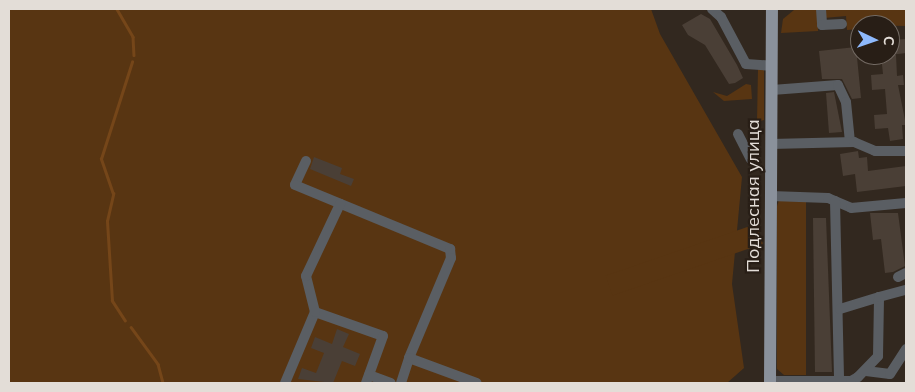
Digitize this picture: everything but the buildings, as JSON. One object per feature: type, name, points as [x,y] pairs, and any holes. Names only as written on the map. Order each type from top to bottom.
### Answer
[{"type":"main road","name":"Подлесная улица","points":[[770,382],[772,9]]},
{"type":"street","points":[[712,9],[721,17],[746,64],[772,66]]},
{"type":"street","points":[[821,9],[822,25],[842,24]]},
{"type":"street","points":[[772,90],[838,85],[846,102],[850,142]]},
{"type":"street","points":[[738,134],[752,159]]},
{"type":"street","points":[[772,144],[850,142],[875,151],[906,151]]},
{"type":"street","points":[[306,161],[295,186],[450,249],[451,258],[401,383]]},
{"type":"street","points":[[771,196],[806,195],[835,201],[851,208],[906,203]]},
{"type":"street","points":[[835,201],[840,309],[839,382]]},
{"type":"street","points":[[285,383],[315,312],[306,276],[340,204]]},
{"type":"street","points":[[840,309],[906,290]]},
{"type":"street","points":[[770,382],[851,381],[866,371],[878,356],[879,297]]},
{"type":"street","points":[[315,312],[383,336],[367,379],[391,383]]},
{"type":"street","points":[[866,371],[890,378],[906,349]]},
{"type":"street","points":[[410,358],[477,383]]},
{"type":"shaded area","points":[[9,9],[651,9],[660,34],[742,177],[732,284],[744,368],[727,383],[9,383]]},
{"type":"shaded area","points":[[824,9],[906,9],[906,26],[900,26],[900,15],[850,15],[850,30],[847,30],[846,16],[824,18]]},
{"type":"shaded area","points":[[794,10],[818,10],[818,31],[781,33],[783,19]]},
{"type":"shaded area","points":[[758,68],[764,69],[764,120],[757,122]]},
{"type":"shaded area","points":[[746,84],[751,85],[752,99],[724,101],[713,92],[727,96]]},
{"type":"shaded area","points":[[806,198],[806,375],[784,375],[777,369],[777,206],[779,200]]},
{"type":"shaded area","points":[[756,224],[763,244],[612,296],[606,276]]},
{"type":"waterway","points":[[117,9],[133,37],[134,55]]},
{"type":"waterway","points":[[125,321],[112,301],[107,221],[113,194],[101,159],[132,62]]},
{"type":"waterway","points":[[131,327],[158,364],[163,383]]}]
